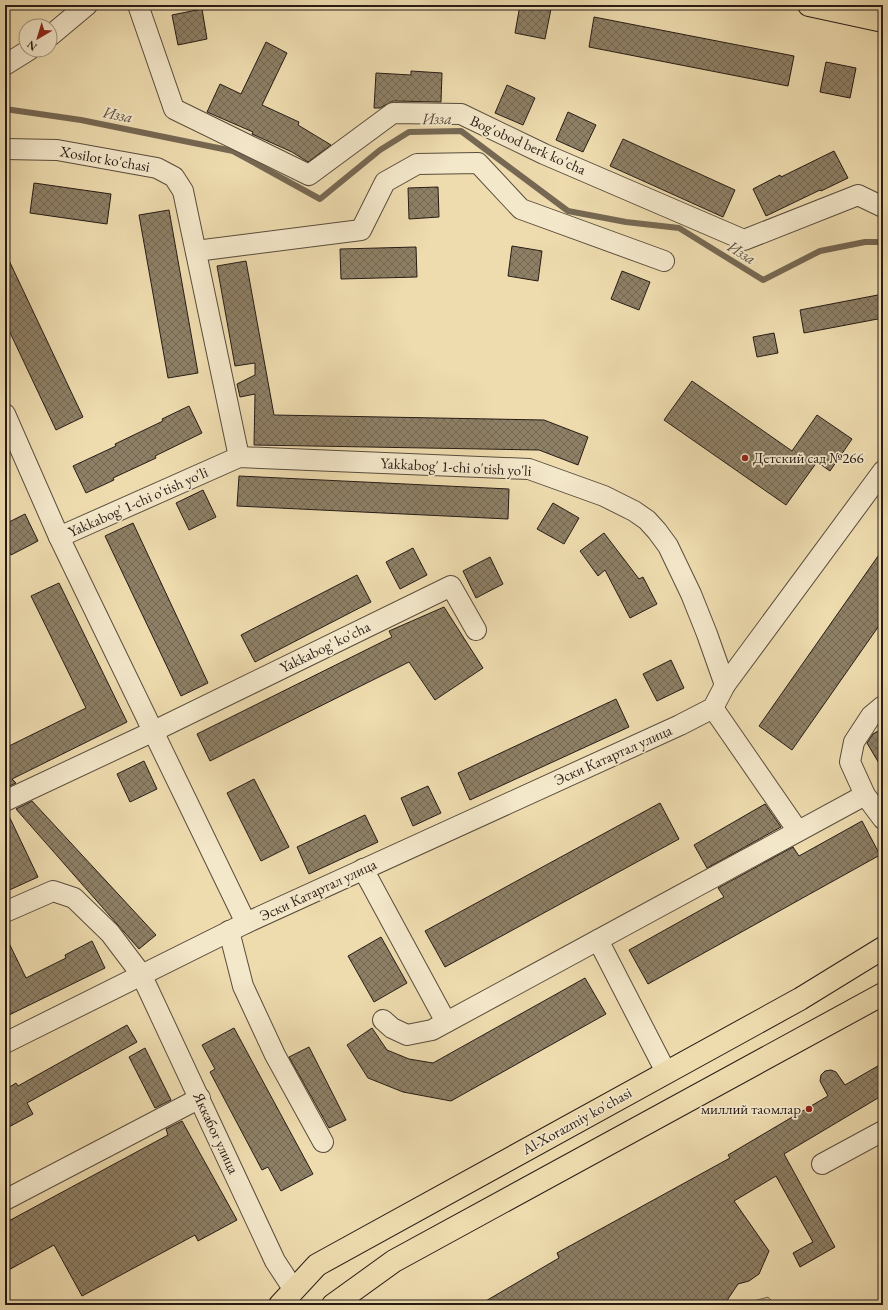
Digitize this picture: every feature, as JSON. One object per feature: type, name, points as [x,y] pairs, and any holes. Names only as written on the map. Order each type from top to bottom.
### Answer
[{"type":"main road","points":[[809,5],[883,21]]},
{"type":"main road","name":"Al-Xorazmiy ko'chasi","points":[[287,1298],[317,1265],[800,999],[883,948]]},
{"type":"main road","points":[[333,1305],[394,1261],[883,994]]},
{"type":"street","points":[[58,30],[87,5]]},
{"type":"street","name":"Bog'obod berk ko'cha","points":[[138,5],[174,109],[309,175],[393,113],[460,114],[544,154],[744,240],[858,195],[883,207]]},
{"type":"street","points":[[5,65],[18,57]]},
{"type":"street","name":"Xosilot ko'chasi","points":[[5,149],[57,150],[157,168],[163,171],[174,177],[183,191],[196,251]]},
{"type":"street","points":[[239,457],[196,251],[361,230],[385,182],[416,164],[478,163],[521,209],[664,261]]},
{"type":"street","points":[[5,414],[11,443],[154,731],[238,927],[243,986],[275,1055],[323,1142]]},
{"type":"street","name":"Yakkabog' 1-chi o'tish yo'li","points":[[59,537],[239,457],[529,469],[604,496],[634,510],[647,520],[657,531],[668,546],[691,594],[725,685]]},
{"type":"street","points":[[798,831],[713,708],[725,685],[883,471]]},
{"type":"street","name":"Yakkabog' ko'cha","points":[[154,731],[451,586],[476,630]]},
{"type":"street","points":[[883,706],[871,716],[854,742],[850,762],[865,795],[883,819]]},
{"type":"street","name":"Эски Катартал улица","points":[[5,1043],[238,927],[680,725],[713,708]]},
{"type":"street","points":[[5,801],[154,731]]},
{"type":"street","points":[[383,1020],[392,1028],[406,1035],[432,1030],[865,795]]},
{"type":"street","points":[[363,869],[446,1022]]},
{"type":"street","name":"Яккабог улица","points":[[5,912],[53,891],[74,898],[110,933],[141,974],[275,1261],[287,1298]]},
{"type":"street","points":[[598,940],[666,1072]]},
{"type":"street","points":[[5,1200],[200,1098]]},
{"type":"street","points":[[822,1164],[883,1132]]},
{"type":"green space","points":[[768,1297],[776,1305],[740,1305]]},
{"type":"building","points":[[520,5],[551,9],[545,39],[515,33]]},
{"type":"building","points":[[202,9],[207,39],[178,45],[172,15]]},
{"type":"building","points":[[594,17],[794,56],[788,86],[589,47]]},
{"type":"building","points":[[266,42],[287,53],[262,105],[299,122],[298,125],[331,145],[308,162],[292,152],[252,134],[253,132],[207,112],[220,84],[241,94]]},
{"type":"building","points":[[826,62],[856,68],[850,98],[820,92]]},
{"type":"building","points":[[411,71],[442,73],[441,102],[393,101],[380,108],[374,108],[376,73],[411,75]]},
{"type":"building","points":[[507,85],[535,98],[523,125],[495,113]]},
{"type":"building","points":[[568,112],[596,125],[583,152],[556,140]]},
{"type":"building","points":[[623,139],[735,190],[723,217],[610,166]]},
{"type":"building","points":[[834,151],[848,178],[766,216],[753,189],[780,175],[781,177]]},
{"type":"building","points":[[34,183],[111,194],[107,224],[30,213]]},
{"type":"building","points":[[438,187],[439,217],[409,219],[408,188]]},
{"type":"building","points":[[169,210],[198,373],[168,378],[139,215]]},
{"type":"building","points":[[512,246],[542,251],[538,281],[508,276]]},
{"type":"building","points":[[416,247],[417,277],[341,279],[340,249]]},
{"type":"building","points":[[5,252],[83,417],[56,430],[5,322]]},
{"type":"building","points":[[246,261],[274,415],[544,420],[588,437],[578,465],[539,450],[254,445],[255,394],[240,397],[237,384],[255,375],[255,363],[235,366],[217,266]]},
{"type":"building","points":[[622,271],[650,282],[639,310],[611,299]]},
{"type":"building","points":[[883,294],[883,318],[804,333],[800,310]]},
{"type":"building","points":[[774,333],[778,353],[757,357],[753,337]]},
{"type":"building","points":[[692,381],[792,451],[817,415],[852,439],[830,471],[817,462],[786,505],[664,420]]},
{"type":"building","points":[[189,406],[202,433],[155,456],[156,458],[113,478],[114,480],[86,493],[73,466],[116,446],[115,444],[163,421],[162,419]]},
{"type":"building","points":[[239,476],[509,489],[508,519],[237,506]]},
{"type":"building","points":[[203,490],[216,517],[189,530],[176,503]]},
{"type":"building","points":[[553,503],[579,518],[564,544],[537,529]]},
{"type":"building","points":[[25,514],[38,541],[11,555],[5,543],[5,524]]},
{"type":"building","points":[[133,523],[208,683],[181,696],[105,536]]},
{"type":"building","points":[[604,533],[639,579],[643,577],[657,604],[630,618],[605,570],[598,576],[580,551]]},
{"type":"building","points":[[413,548],[427,575],[400,589],[386,562]]},
{"type":"building","points":[[883,549],[883,620],[792,750],[759,726]]},
{"type":"building","points":[[490,557],[503,584],[476,598],[463,571]]},
{"type":"building","points":[[357,575],[371,602],[255,662],[241,635]]},
{"type":"building","points":[[59,583],[127,722],[12,779],[16,783],[5,788],[5,748],[86,708],[31,596]]},
{"type":"building","points":[[444,607],[483,668],[435,700],[409,662],[210,761],[197,734],[392,637],[389,631]]},
{"type":"building","points":[[671,660],[684,688],[657,701],[643,674]]},
{"type":"building","points":[[616,699],[629,727],[470,800],[458,773]]},
{"type":"building","points":[[883,728],[883,770],[867,743],[873,734]]},
{"type":"building","points":[[144,761],[157,789],[130,802],[117,774]]},
{"type":"building","points":[[254,779],[289,847],[261,861],[227,793]]},
{"type":"building","points":[[428,786],[441,813],[413,826],[401,798]]},
{"type":"building","points":[[32,801],[156,935],[139,949],[16,809]]},
{"type":"building","points":[[660,803],[679,839],[445,967],[425,931]]},
{"type":"building","points":[[765,804],[781,827],[707,868],[694,845]]},
{"type":"building","points":[[5,812],[7,812],[38,877],[5,892]]},
{"type":"building","points":[[365,815],[378,842],[309,874],[297,847]]},
{"type":"building","points":[[862,821],[880,855],[648,984],[629,950],[724,897],[718,888],[793,847],[799,856]]},
{"type":"building","points":[[5,935],[26,978],[66,958],[65,955],[92,941],[105,968],[5,1017]]},
{"type":"building","points":[[381,937],[407,983],[374,1002],[348,956]]},
{"type":"building","points":[[585,978],[606,1014],[451,1101],[403,1092],[368,1078],[347,1045],[372,1028],[387,1050],[409,1059],[433,1063]]},
{"type":"building","points":[[127,1025],[137,1042],[27,1103],[33,1114],[5,1129],[5,1090],[16,1083],[18,1086]]},
{"type":"building","points":[[234,1028],[313,1174],[281,1191],[268,1167],[262,1170],[210,1072],[215,1069],[202,1045]]},
{"type":"building","points":[[309,1047],[346,1120],[329,1128],[289,1057]]},
{"type":"building","points":[[145,1048],[171,1100],[155,1108],[129,1057]]},
{"type":"building","points":[[883,1063],[883,1095],[784,1154],[835,1247],[800,1267],[793,1253],[813,1242],[776,1176],[734,1201],[769,1251],[759,1274],[749,1281],[738,1284],[724,1305],[701,1305],[694,1303],[690,1305],[479,1305],[559,1258],[557,1253],[730,1158],[728,1155],[828,1096],[820,1081],[821,1075],[825,1071],[831,1070],[836,1072],[845,1085]]},
{"type":"building","points":[[182,1121],[237,1220],[198,1241],[195,1235],[82,1296],[54,1245],[5,1272],[5,1223],[168,1135],[166,1129]]},
{"type":"waterway","name":"Изза","points":[[5,109],[81,120],[233,151],[320,199],[380,150],[409,132],[461,131],[568,211],[626,222],[679,228],[763,280],[820,251],[865,242],[883,242]]},
{"type":"place","name":"Детский сад №266","points":[[745,458]]},
{"type":"place","name":"миллий таомлар","points":[[809,1109]]}]
